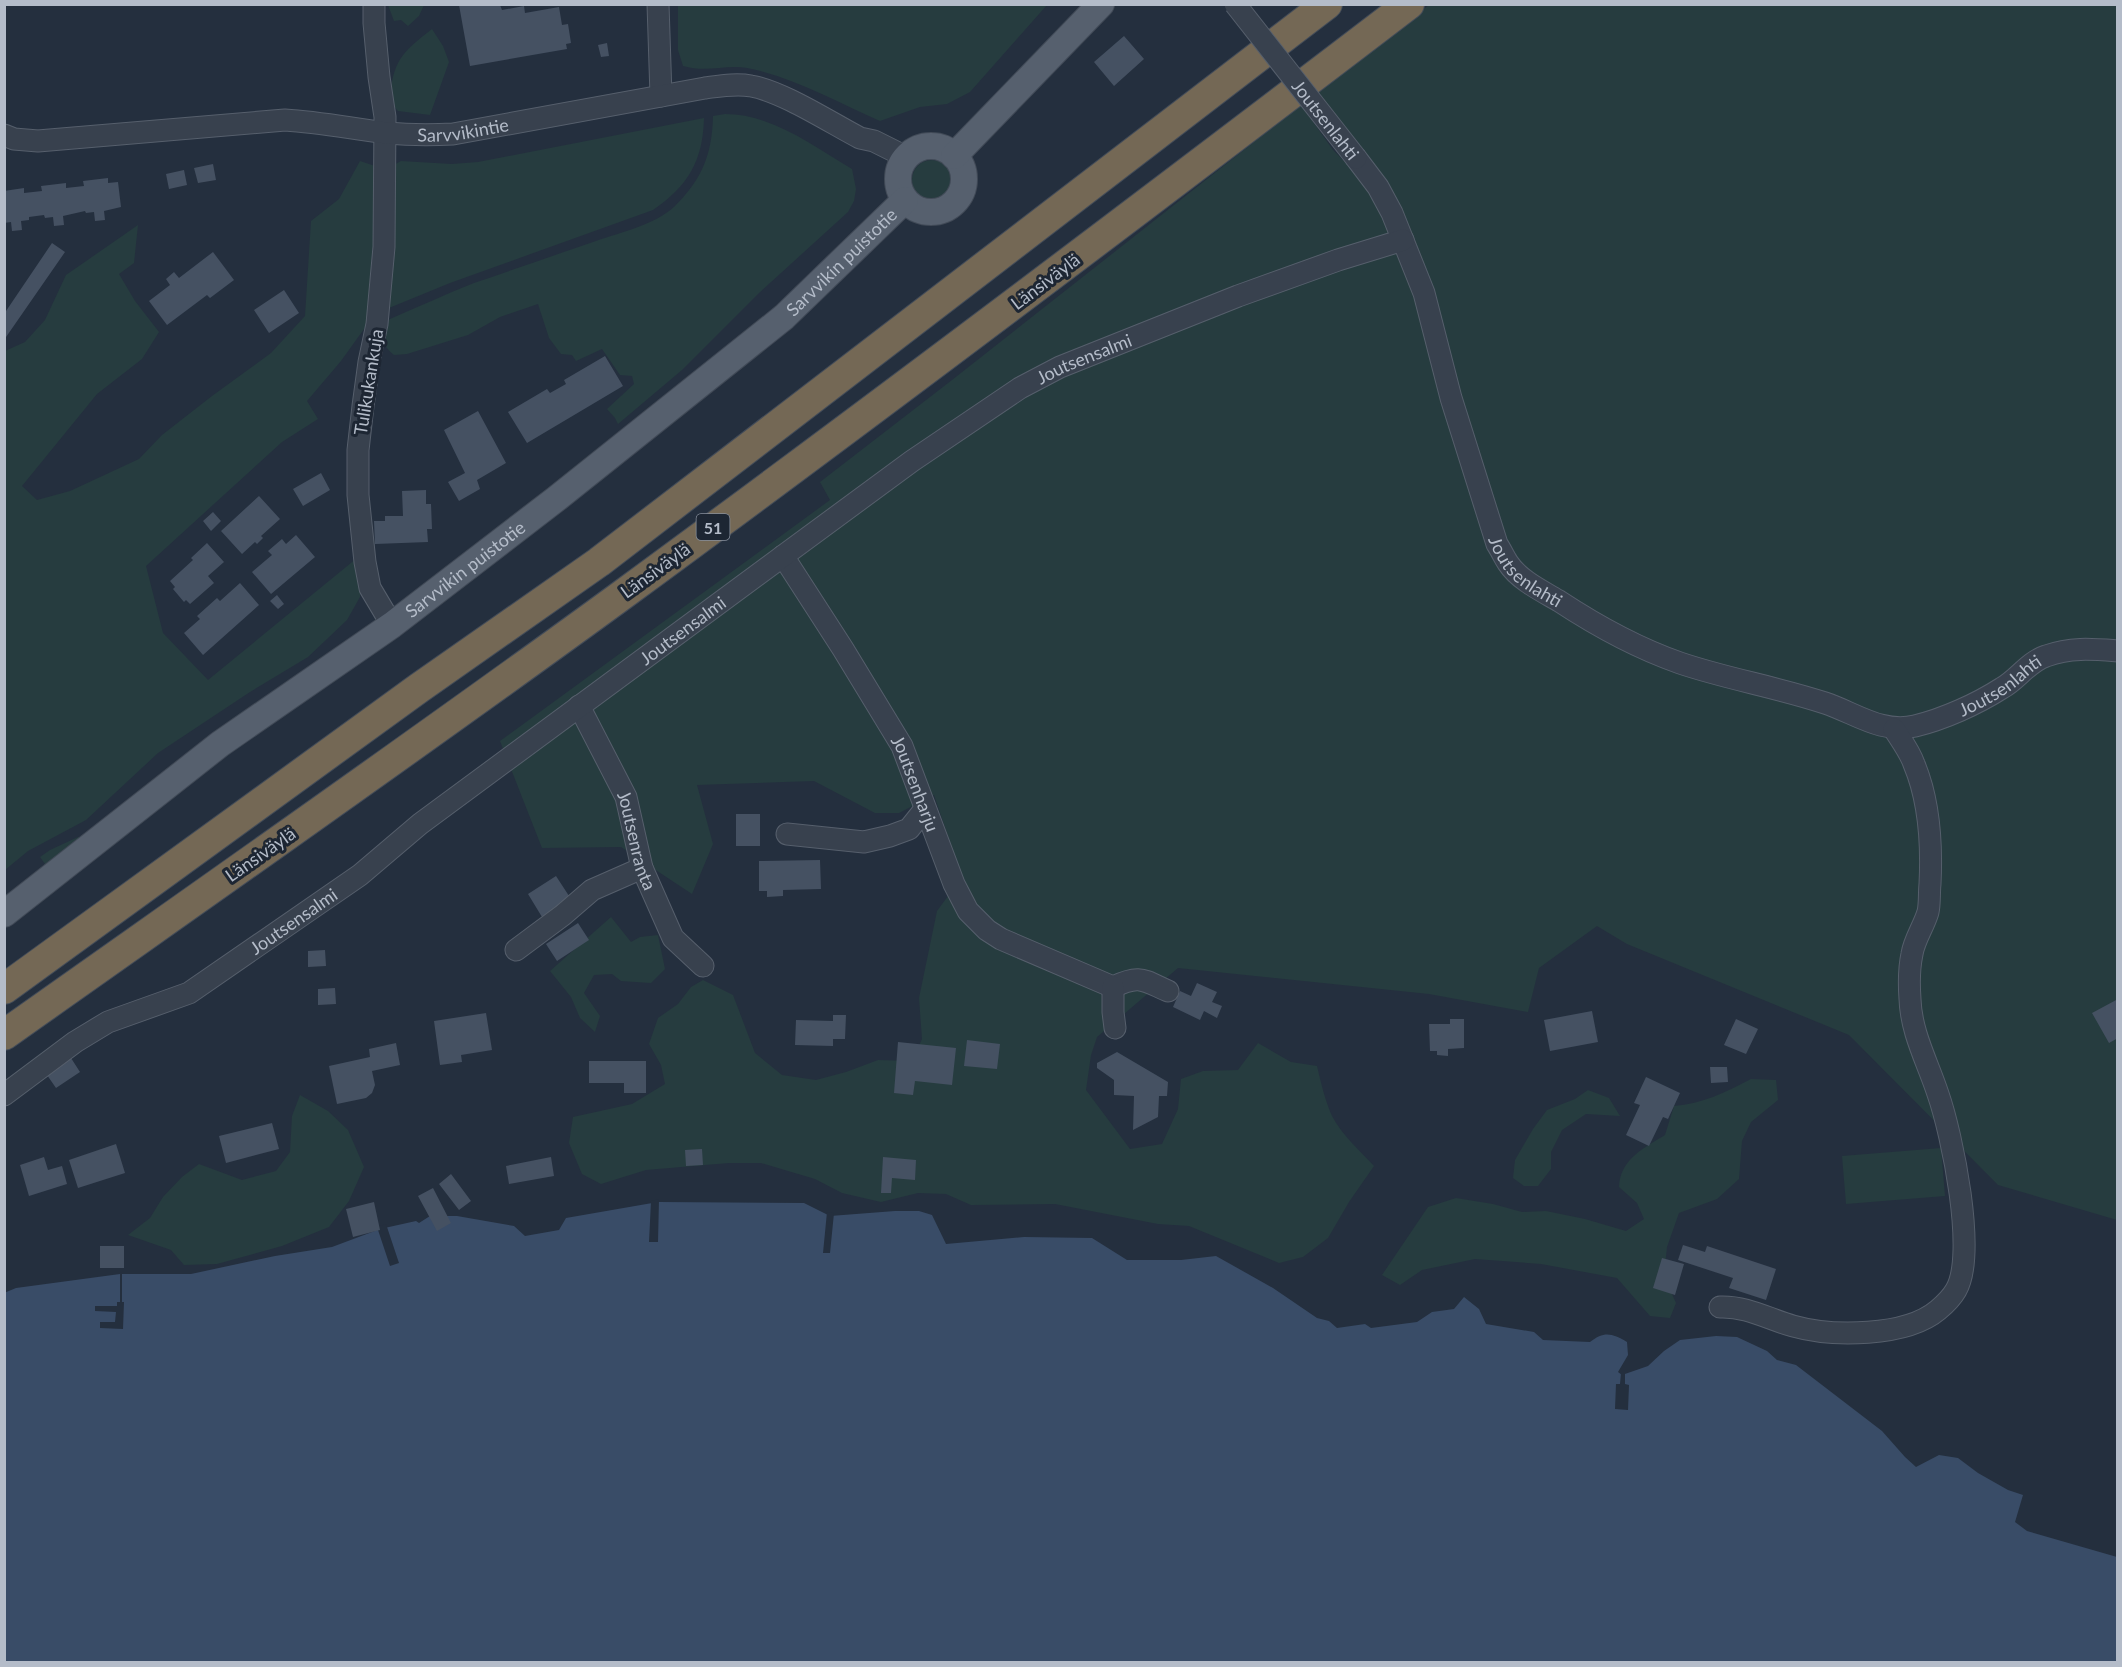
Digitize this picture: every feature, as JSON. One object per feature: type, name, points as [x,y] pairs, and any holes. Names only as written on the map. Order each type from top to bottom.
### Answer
[{"type":"highway","name":"51","points":[[4,989],[419,688],[599,562],[1327,4]]},
{"type":"highway","name":"Länsiväylä","points":[[4,1035],[607,605],[994,320],[1409,4]]},
{"type":"main road","points":[[954,156],[1101,4]]},
{"type":"main road","points":[[930,146],[947,150],[954,156],[959,162],[964,178],[959,196],[953,203],[945,208],[927,211],[905,200],[898,174],[906,157],[921,147],[930,146]]},
{"type":"main road","name":"Sarvvikin puistotie","points":[[4,915],[220,744],[392,625],[556,499],[784,317],[905,200]]},
{"type":"street","name":"Tulikukankuja","points":[[374,4],[374,23],[385,117],[384,248],[377,324],[369,362],[358,450],[358,495],[370,588],[392,625]]},
{"type":"street","points":[[658,4],[661,96]]},
{"type":"street","name":"Joutsenlahti","points":[[1235,4],[1378,187],[1392,213],[1424,293],[1451,398],[1497,543],[1509,565],[1525,579],[1570,609],[1645,650],[1682,663],[1824,703],[1877,725],[1894,729],[1924,723],[1973,704],[2004,688],[2035,660],[2080,648],[2118,651]]},
{"type":"street","name":"Sarvvikintie","points":[[4,135],[14,139],[38,141],[285,120],[385,133],[453,135],[661,96],[723,86],[750,86],[777,95],[860,138],[874,141],[906,157]]},
{"type":"street","name":"Joutsensalmi","points":[[4,1095],[75,1042],[108,1022],[189,993],[360,875],[420,825],[579,706],[974,418],[1020,388],[1060,367],[1238,296],[1338,260],[1403,240]]},
{"type":"street","name":"Joutsenharju","points":[[783,556],[902,746],[954,884],[968,911],[987,930],[1001,939],[1113,987]]},
{"type":"street","name":"Joutsenranta","points":[[579,706],[626,797],[642,868],[673,938],[704,966]]},
{"type":"street","points":[[1720,1307],[1750,1310],[1795,1326],[1820,1330],[1850,1332],[1883,1330],[1916,1323],[1937,1311],[1957,1290],[1964,1254],[1961,1197],[1954,1154],[1941,1105],[1918,1040],[1910,1000],[1912,953],[1928,910],[1931,856],[1929,827],[1914,763],[1894,729]]},
{"type":"street","points":[[787,834],[864,842],[909,829],[925,809]]},
{"type":"street","points":[[516,950],[592,890],[642,868]]},
{"type":"street","points":[[1115,1028],[1113,987],[1127,980],[1142,979],[1168,991]]},
{"type":"green space","points":[[388,4],[424,5],[419,16],[408,26],[401,20],[394,21]]},
{"type":"green space","points":[[678,4],[1047,5],[970,92],[947,104],[920,107],[880,121],[815,91],[764,72],[739,67],[700,69],[683,66],[678,50]]},
{"type":"green space","points":[[1429,5],[2117,5],[2117,1220],[1998,1185],[1849,1035],[1627,944],[1597,926],[1539,968],[1528,1012],[1429,994],[1178,968],[1097,1037],[1091,1055],[1086,1090],[1130,1149],[1162,1144],[1178,1109],[1181,1079],[1203,1071],[1238,1070],[1258,1043],[1291,1062],[1317,1066],[1332,1116],[1346,1136],[1374,1166],[1328,1238],[1303,1257],[1279,1263],[1189,1226],[1158,1224],[1055,1204],[971,1205],[946,1194],[918,1193],[881,1202],[842,1193],[815,1179],[761,1163],[729,1163],[646,1170],[601,1184],[582,1174],[569,1143],[573,1117],[632,1104],[665,1084],[661,1065],[649,1044],[658,1018],[678,1004],[691,987],[703,980],[733,995],[755,1053],[782,1075],[816,1080],[878,1060],[912,1061],[922,1039],[919,998],[937,911],[962,877],[934,795],[899,813],[875,813],[814,781],[697,785],[713,844],[692,894],[621,847],[542,848],[500,741],[830,500],[820,482],[1301,105],[1333,150],[1347,164],[1318,93]]},
{"type":"green space","points":[[432,29],[443,46],[449,62],[430,115],[398,111],[389,101],[396,67],[412,45]]},
{"type":"green space","points":[[742,115],[776,125],[852,169],[856,189],[854,201],[848,212],[759,293],[682,370],[618,424],[607,409],[634,384],[632,376],[620,375],[602,349],[576,361],[572,355],[561,354],[549,338],[538,304],[500,317],[468,335],[407,354],[394,355],[383,342],[383,328],[390,319],[474,283],[637,227],[667,213],[692,186],[704,166],[710,143],[713,116]]},
{"type":"green space","points":[[704,118],[701,147],[691,171],[676,192],[653,210],[450,283],[389,308],[384,305],[394,165],[401,161],[452,164],[478,162]]},
{"type":"green space","points":[[932,160],[940,161],[946,166],[951,172],[951,188],[946,194],[940,199],[932,200],[924,199],[918,194],[913,188],[912,180],[913,172],[918,166],[924,161]]},
{"type":"green space","points":[[360,161],[375,166],[380,183],[369,322],[341,361],[307,401],[318,419],[282,442],[146,566],[163,633],[208,680],[357,558],[361,579],[360,597],[347,620],[308,657],[158,753],[86,820],[28,851],[5,870],[5,351],[25,342],[45,320],[66,275],[138,225],[134,263],[119,274],[135,301],[159,332],[142,359],[97,394],[22,486],[37,500],[70,491],[139,459],[162,435],[271,353],[305,316],[311,221],[339,199]]},
{"type":"green space","points":[[78,837],[81,838],[81,844],[45,864],[40,857],[50,850]]},
{"type":"green space","points":[[611,917],[631,942],[640,937],[658,935],[665,969],[651,983],[621,981],[612,974],[594,975],[584,993],[600,1016],[595,1032],[580,1018],[571,997],[550,971]]},
{"type":"green space","points":[[1751,1079],[1776,1080],[1778,1100],[1751,1122],[1742,1141],[1739,1179],[1717,1199],[1679,1213],[1667,1247],[1664,1276],[1676,1303],[1670,1318],[1650,1316],[1617,1278],[1541,1264],[1475,1259],[1422,1270],[1400,1285],[1382,1275],[1428,1207],[1456,1198],[1493,1204],[1522,1212],[1546,1211],[1626,1231],[1644,1219],[1637,1203],[1619,1187],[1620,1177],[1634,1155],[1665,1135],[1674,1106],[1704,1100]]},
{"type":"green space","points":[[1588,1090],[1609,1098],[1620,1116],[1586,1114],[1562,1130],[1551,1152],[1551,1169],[1538,1186],[1524,1186],[1513,1178],[1515,1160],[1547,1110],[1575,1099]]},
{"type":"green space","points":[[300,1095],[328,1111],[348,1130],[364,1167],[349,1201],[329,1227],[282,1246],[217,1264],[184,1265],[171,1250],[128,1235],[150,1218],[163,1197],[182,1177],[199,1164],[242,1180],[276,1171],[290,1152],[292,1116]]},
{"type":"green space","points":[[1941,1148],[1945,1196],[1846,1204],[1842,1156]]},
{"type":"water","points":[[658,1202],[804,1203],[830,1216],[919,1211],[932,1215],[946,1244],[1024,1237],[1092,1238],[1127,1260],[1181,1260],[1216,1256],[1273,1288],[1317,1318],[1329,1321],[1337,1328],[1365,1324],[1371,1328],[1417,1322],[1432,1312],[1454,1309],[1464,1297],[1479,1309],[1486,1324],[1534,1332],[1543,1340],[1590,1342],[1608,1334],[1622,1339],[1627,1342],[1628,1355],[1618,1372],[1622,1375],[1648,1366],[1680,1340],[1716,1336],[1737,1337],[1767,1351],[1777,1360],[1796,1365],[1882,1431],[1916,1467],[1939,1455],[1958,1458],[1978,1473],[2008,1490],[2023,1495],[2015,1522],[2027,1531],[2117,1557],[2117,1662],[5,1662],[4,1293],[16,1288],[120,1274],[191,1274],[275,1256],[332,1247],[380,1229],[416,1221],[419,1223],[430,1216],[457,1216],[514,1226],[525,1236],[559,1230],[566,1218]]},
{"type":"pier","points":[[659,1199],[658,1242],[649,1242],[651,1201]]},
{"type":"pier","points":[[827,1212],[834,1213],[830,1253],[823,1253]]},
{"type":"pier","points":[[386,1224],[399,1263],[390,1266],[377,1227]]},
{"type":"pier","points":[[120,1272],[122,1273],[122,1302],[124,1302],[123,1329],[100,1328],[100,1322],[115,1322],[116,1312],[95,1311],[95,1306],[117,1306],[117,1302],[120,1302]]},
{"type":"pier","points":[[1621,1373],[1625,1373],[1625,1384],[1629,1385],[1628,1410],[1615,1409],[1616,1384],[1620,1384]]},
{"type":"building","points":[[459,5],[500,5],[502,10],[524,6],[525,13],[559,7],[562,25],[568,24],[571,43],[566,44],[567,49],[470,66]]},
{"type":"building","points":[[1124,36],[1144,59],[1114,86],[1094,62]]},
{"type":"building","points":[[607,43],[609,56],[601,57],[598,45]]},
{"type":"building","points":[[213,164],[216,180],[198,183],[194,168]]},
{"type":"building","points":[[184,170],[187,185],[169,189],[166,174]]},
{"type":"building","points":[[108,178],[108,183],[118,182],[121,207],[104,211],[105,220],[95,221],[94,212],[86,213],[85,211],[63,216],[64,225],[54,226],[53,217],[45,218],[44,215],[29,217],[29,220],[21,221],[22,230],[12,231],[11,222],[4,223],[4,191],[24,188],[24,193],[42,191],[41,186],[66,183],[66,188],[84,186],[83,181]]},
{"type":"building","points":[[52,243],[65,252],[4,340],[4,314]]},
{"type":"building","points":[[213,252],[234,280],[210,298],[207,295],[167,325],[149,301],[170,285],[166,279],[174,272],[179,278]]},
{"type":"building","points":[[284,290],[299,313],[269,333],[254,310]]},
{"type":"building","points":[[605,356],[623,386],[527,443],[508,412],[547,389],[550,393],[566,384],[564,380]]},
{"type":"building","points":[[478,411],[506,463],[477,480],[480,489],[459,501],[448,482],[465,473],[444,430]]},
{"type":"building","points":[[321,473],[330,490],[303,506],[293,489]]},
{"type":"building","points":[[426,490],[426,504],[431,504],[432,529],[427,529],[428,542],[375,544],[374,521],[385,521],[385,516],[403,516],[402,491]]},
{"type":"building","points":[[259,496],[280,519],[261,536],[263,538],[257,544],[255,542],[242,554],[221,531]]},
{"type":"building","points":[[213,512],[221,521],[211,531],[203,521]]},
{"type":"building","points":[[296,535],[315,557],[271,594],[252,572],[272,555],[268,551],[282,539],[286,544]]},
{"type":"building","points":[[207,543],[224,562],[208,576],[214,583],[190,604],[186,600],[184,602],[173,589],[175,587],[170,581],[193,560],[191,558]]},
{"type":"building","points":[[240,583],[259,605],[203,655],[184,633],[200,619],[197,616],[217,598],[220,601]]},
{"type":"building","points":[[277,595],[284,604],[278,609],[270,601]]},
{"type":"building","points":[[736,814],[760,814],[760,846],[736,846]]},
{"type":"building","points":[[820,860],[821,889],[783,890],[783,896],[767,897],[767,891],[759,891],[759,861]]},
{"type":"building","points":[[556,876],[571,899],[542,917],[528,894]]},
{"type":"building","points":[[578,923],[589,940],[557,961],[546,944]]},
{"type":"building","points":[[325,950],[326,966],[308,967],[308,951]]},
{"type":"building","points":[[1197,983],[1217,992],[1212,1002],[1222,1006],[1217,1018],[1204,1011],[1200,1020],[1173,1007],[1180,991],[1191,996]]},
{"type":"building","points":[[335,988],[336,1004],[318,1005],[318,989]]},
{"type":"building","points":[[2118,999],[2118,1038],[2109,1043],[2092,1013]]},
{"type":"building","points":[[1592,1011],[1598,1042],[1550,1051],[1544,1020]]},
{"type":"building","points":[[486,1013],[492,1050],[461,1055],[462,1062],[440,1065],[434,1021]]},
{"type":"building","points":[[833,1015],[846,1015],[845,1039],[833,1039],[833,1046],[795,1045],[796,1020],[833,1021]]},
{"type":"building","points":[[1450,1019],[1464,1019],[1464,1048],[1448,1049],[1448,1056],[1437,1055],[1437,1051],[1430,1051],[1429,1024],[1450,1024]]},
{"type":"building","points":[[1736,1019],[1758,1029],[1746,1054],[1724,1045]]},
{"type":"building","points":[[967,1040],[1000,1044],[997,1069],[964,1066]]},
{"type":"building","points":[[898,1042],[956,1048],[952,1085],[915,1081],[913,1095],[894,1093]]},
{"type":"building","points":[[396,1043],[400,1065],[372,1071],[375,1085],[372,1093],[366,1098],[337,1104],[329,1066],[370,1057],[369,1049]]},
{"type":"building","points":[[1117,1052],[1168,1082],[1167,1096],[1159,1096],[1158,1117],[1133,1130],[1134,1096],[1114,1095],[1114,1080],[1097,1068],[1097,1063]]},
{"type":"building","points":[[71,1058],[80,1072],[56,1088],[47,1075]]},
{"type":"building","points":[[589,1061],[646,1061],[646,1093],[624,1093],[624,1083],[589,1083]]},
{"type":"building","points":[[1710,1067],[1727,1067],[1728,1082],[1711,1083]]},
{"type":"building","points":[[1646,1077],[1680,1093],[1668,1119],[1663,1117],[1649,1146],[1626,1135],[1640,1105],[1634,1103]]},
{"type":"building","points":[[272,1123],[279,1149],[226,1163],[219,1136]]},
{"type":"building","points":[[116,1144],[125,1173],[78,1188],[69,1160]]},
{"type":"building","points":[[702,1149],[703,1165],[686,1166],[685,1150]]},
{"type":"building","points":[[44,1157],[48,1170],[62,1166],[67,1184],[29,1196],[20,1165]]},
{"type":"building","points":[[551,1157],[554,1176],[509,1184],[506,1166]]},
{"type":"building","points":[[883,1157],[916,1160],[915,1180],[892,1178],[891,1193],[881,1193]]},
{"type":"building","points":[[451,1174],[471,1201],[459,1210],[439,1184]]},
{"type":"building","points":[[433,1188],[451,1223],[437,1231],[418,1196]]},
{"type":"building","points":[[374,1202],[380,1230],[353,1237],[346,1209]]},
{"type":"building","points":[[1683,1245],[1705,1252],[1707,1246],[1776,1269],[1766,1300],[1729,1288],[1733,1278],[1678,1260]]},
{"type":"building","points":[[100,1246],[124,1246],[124,1268],[100,1268]]},
{"type":"building","points":[[1662,1258],[1684,1264],[1675,1295],[1653,1288]]}]
